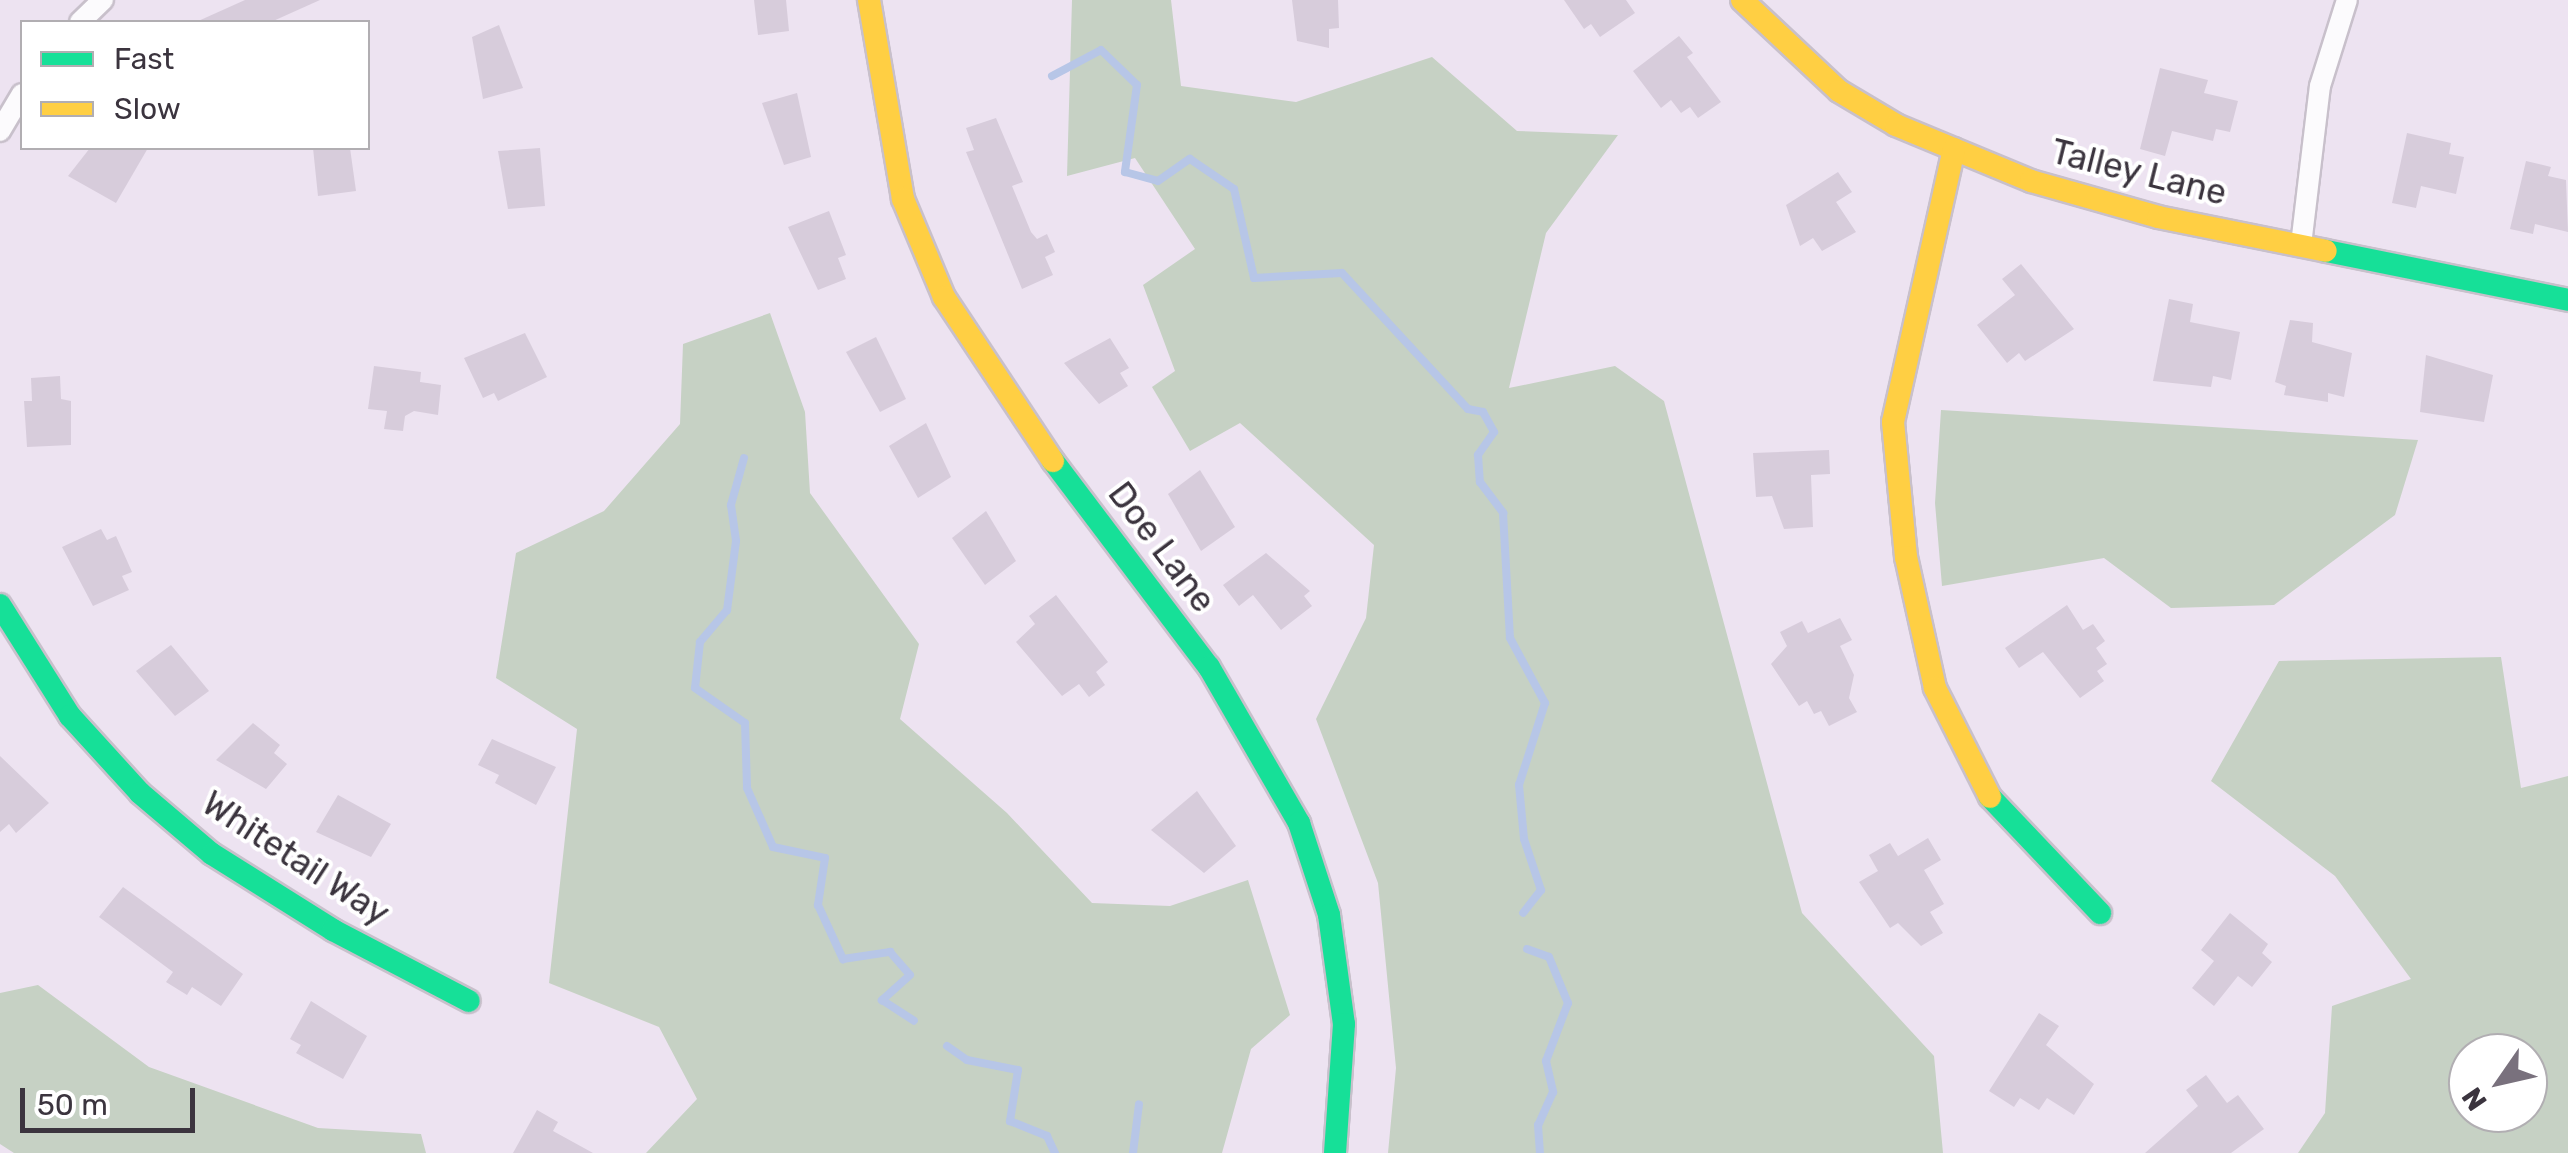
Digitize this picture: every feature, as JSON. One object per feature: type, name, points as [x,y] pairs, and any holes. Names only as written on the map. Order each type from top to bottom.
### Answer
[{"type":"street","points":[[82,20],[102,0]]},
{"type":"street","name":"Doe Lane","points":[[870,0],[903,199],[944,296],[1015,412],[1209,667],[1298,822],[1329,915],[1344,1024],[1335,1153]]},
{"type":"street","name":"Talley Lane","points":[[1742,0],[1839,91],[1954,149],[2031,181],[2158,218],[2568,300]]},
{"type":"street","points":[[2301,245],[2320,86],[2347,0]]},
{"type":"street","points":[[0,131],[20,97]]},
{"type":"street","points":[[1954,149],[1893,422],[1906,557],[1935,688],[1983,790],[2100,913]]},
{"type":"street","name":"Whitetail Way","points":[[0,604],[70,716],[140,793],[242,873],[469,1001]]},
{"type":"green space","points":[[1072,0],[1171,0],[1181,86],[1296,102],[1432,57],[1517,131],[1618,135],[1546,233],[1509,388],[1615,366],[1664,401],[1802,913],[1934,1056],[1943,1153],[1388,1153],[1396,1068],[1378,883],[1316,719],[1366,618],[1374,545],[1240,423],[1190,451],[1152,387],[1175,371],[1143,285],[1195,249],[1135,158],[1067,176]]},
{"type":"green space","points":[[770,313],[805,412],[810,493],[919,644],[900,719],[1007,813],[1092,903],[1170,906],[1248,880],[1290,1015],[1251,1049],[1222,1153],[646,1153],[697,1099],[659,1027],[549,983],[577,729],[496,678],[516,553],[604,511],[680,424],[683,344]]},
{"type":"green space","points":[[1941,410],[2418,440],[2395,515],[2274,605],[2171,608],[2104,558],[1942,586],[1935,503]]},
{"type":"green space","points":[[2501,657],[2521,788],[2568,776],[2568,1153],[2298,1153],[2325,1113],[2332,1006],[2411,979],[2335,876],[2211,781],[2279,661]]},
{"type":"green space","points":[[38,985],[149,1067],[318,1128],[421,1134],[426,1153],[14,1153],[0,1144],[0,993]]},
{"type":"building","points":[[245,0],[320,0],[275,20],[200,20]]},
{"type":"building","points":[[754,0],[786,0],[789,31],[758,35]]},
{"type":"building","points":[[1292,0],[1338,0],[1339,28],[1329,29],[1329,48],[1297,41]]},
{"type":"building","points":[[1564,0],[1626,0],[1635,13],[1600,37],[1591,24],[1584,29]]},
{"type":"building","points":[[499,25],[523,88],[483,99],[472,37]]},
{"type":"building","points":[[1679,36],[1693,53],[1687,57],[1721,102],[1698,118],[1690,107],[1681,113],[1671,100],[1661,108],[1633,71]]},
{"type":"building","points":[[2160,68],[2208,80],[2204,93],[2238,101],[2230,132],[2216,129],[2213,141],[2172,131],[2165,156],[2140,149]]},
{"type":"building","points":[[797,93],[811,157],[784,165],[762,103]]},
{"type":"building","points":[[996,118],[1023,182],[1012,186],[1031,232],[1037,239],[1047,234],[1055,252],[1045,257],[1053,275],[1022,289],[966,152],[974,150],[966,128]]},
{"type":"building","points":[[2407,133],[2451,143],[2449,154],[2464,157],[2456,194],[2421,186],[2416,208],[2392,203]]},
{"type":"building","points":[[540,148],[545,206],[508,209],[498,151]]},
{"type":"building","points":[[88,150],[147,150],[116,203],[68,176]]},
{"type":"building","points":[[313,150],[350,150],[356,191],[318,196]]},
{"type":"building","points":[[2526,161],[2551,167],[2548,176],[2566,180],[2568,232],[2535,224],[2533,234],[2510,229]]},
{"type":"building","points":[[1838,172],[1852,192],[1836,202],[1856,232],[1822,251],[1813,238],[1800,246],[1786,205]]},
{"type":"building","points":[[829,211],[846,255],[838,258],[846,279],[818,290],[788,227]]},
{"type":"building","points":[[2021,264],[2074,329],[2025,361],[2019,353],[2007,363],[1977,325],[2015,295],[2002,279]]},
{"type":"building","points":[[2169,299],[2193,304],[2190,322],[2240,332],[2231,380],[2213,376],[2211,387],[2153,381]]},
{"type":"building","points":[[2290,320],[2313,323],[2312,342],[2352,353],[2344,397],[2328,393],[2328,402],[2284,395],[2286,386],[2275,382]]},
{"type":"building","points":[[525,333],[547,377],[498,401],[494,393],[483,398],[464,358]]},
{"type":"building","points":[[876,337],[906,399],[880,412],[846,352]]},
{"type":"building","points":[[1110,338],[1129,368],[1120,373],[1128,386],[1099,404],[1064,363]]},
{"type":"building","points":[[2426,355],[2493,375],[2484,422],[2420,412]]},
{"type":"building","points":[[374,366],[421,372],[420,382],[441,385],[438,415],[414,411],[405,416],[403,431],[384,429],[387,411],[368,409]]},
{"type":"building","points":[[60,376],[61,399],[71,401],[71,445],[27,447],[24,401],[32,401],[31,378]]},
{"type":"building","points":[[926,423],[951,477],[918,498],[889,446]]},
{"type":"building","points":[[1829,450],[1830,474],[1811,475],[1813,527],[1784,529],[1772,496],[1756,497],[1753,453]]},
{"type":"building","points":[[1200,470],[1235,527],[1201,551],[1168,494]]},
{"type":"building","points":[[986,511],[1016,561],[985,585],[952,538]]},
{"type":"building","points":[[101,529],[107,540],[116,536],[132,572],[122,576],[129,590],[93,606],[62,547]]},
{"type":"building","points":[[1266,553],[1310,591],[1304,596],[1312,606],[1281,630],[1253,595],[1239,606],[1223,585]]},
{"type":"building","points":[[1056,595],[1108,662],[1096,672],[1105,685],[1089,697],[1079,684],[1062,696],[1016,642],[1035,624],[1029,616]]},
{"type":"building","points":[[2067,605],[2083,630],[2093,624],[2105,641],[2096,648],[2107,664],[2097,671],[2104,681],[2080,698],[2043,652],[2019,668],[2005,648]]},
{"type":"building","points":[[1840,618],[1852,640],[1840,646],[1854,675],[1849,698],[1857,712],[1829,726],[1821,711],[1814,714],[1807,701],[1799,706],[1771,664],[1787,646],[1780,632],[1802,621],[1808,633]]},
{"type":"building","points":[[171,645],[209,691],[175,716],[136,671]]},
{"type":"building","points":[[253,723],[280,745],[274,753],[287,764],[266,789],[216,760]]},
{"type":"building","points":[[492,739],[556,767],[536,805],[495,783],[499,775],[478,765]]},
{"type":"building","points":[[0,756],[49,803],[16,833],[9,824],[0,832]]},
{"type":"building","points":[[1197,791],[1236,846],[1204,873],[1151,830]]},
{"type":"building","points":[[338,795],[391,824],[371,857],[316,832]]},
{"type":"building","points":[[1928,838],[1941,860],[1924,870],[1944,904],[1930,912],[1943,933],[1921,946],[1898,923],[1890,928],[1859,882],[1878,871],[1869,855],[1890,843],[1898,856]]},
{"type":"building","points":[[123,887],[243,974],[221,1006],[192,987],[187,995],[166,982],[173,972],[99,917]]},
{"type":"building","points":[[2230,913],[2268,944],[2262,953],[2272,962],[2252,987],[2238,976],[2214,1006],[2192,988],[2214,961],[2201,950]]},
{"type":"building","points":[[311,1001],[367,1036],[343,1079],[296,1053],[301,1045],[290,1039]]},
{"type":"building","points":[[2039,1013],[2059,1026],[2046,1045],[2094,1084],[2074,1115],[2047,1098],[2039,1110],[2020,1098],[2014,1107],[1989,1091]]},
{"type":"building","points":[[2206,1075],[2227,1103],[2238,1095],[2264,1129],[2231,1153],[2145,1153],[2198,1106],[2186,1090]]},
{"type":"building","points":[[537,1110],[558,1122],[553,1131],[593,1153],[513,1153]]},
{"type":"waterway","points":[[1052,76],[1101,50],[1137,85],[1125,172],[1158,181],[1190,159],[1234,189],[1254,278],[1342,273],[1468,409],[1483,412],[1494,432],[1478,455],[1480,482],[1503,513],[1510,638],[1545,703],[1519,785],[1524,839],[1541,890],[1523,913]]},
{"type":"waterway","points":[[744,458],[731,505],[736,541],[727,610],[700,642],[695,688],[745,723],[747,788],[773,847],[825,858],[818,905],[843,959],[890,952],[910,975],[882,1000],[914,1021]]},
{"type":"waterway","points":[[1527,949],[1549,957],[1568,1003],[1546,1061],[1553,1092],[1538,1125],[1540,1153]]},
{"type":"waterway","points":[[947,1046],[967,1060],[1018,1070],[1010,1121],[1047,1136],[1055,1153]]},
{"type":"waterway","points":[[1133,1153],[1139,1104]]},
{"type":"traffic: fast","points":[[2326,251],[2568,300]]},
{"type":"traffic: fast","points":[[1053,461],[1209,667],[1299,823],[1329,915],[1344,1024],[1335,1153]]},
{"type":"traffic: fast","points":[[0,605],[70,716],[140,793],[212,854],[333,930],[469,1001]]},
{"type":"traffic: fast","points":[[1990,797],[2100,913]]},
{"type":"traffic: slow","points":[[869,0],[903,199],[944,297],[1053,461]]},
{"type":"traffic: slow","points":[[1742,0],[1839,91],[1896,125],[2031,181],[2158,217],[2326,251]]},
{"type":"traffic: slow","points":[[1954,149],[1893,422],[1906,557],[1935,688],[1990,797]]}]
